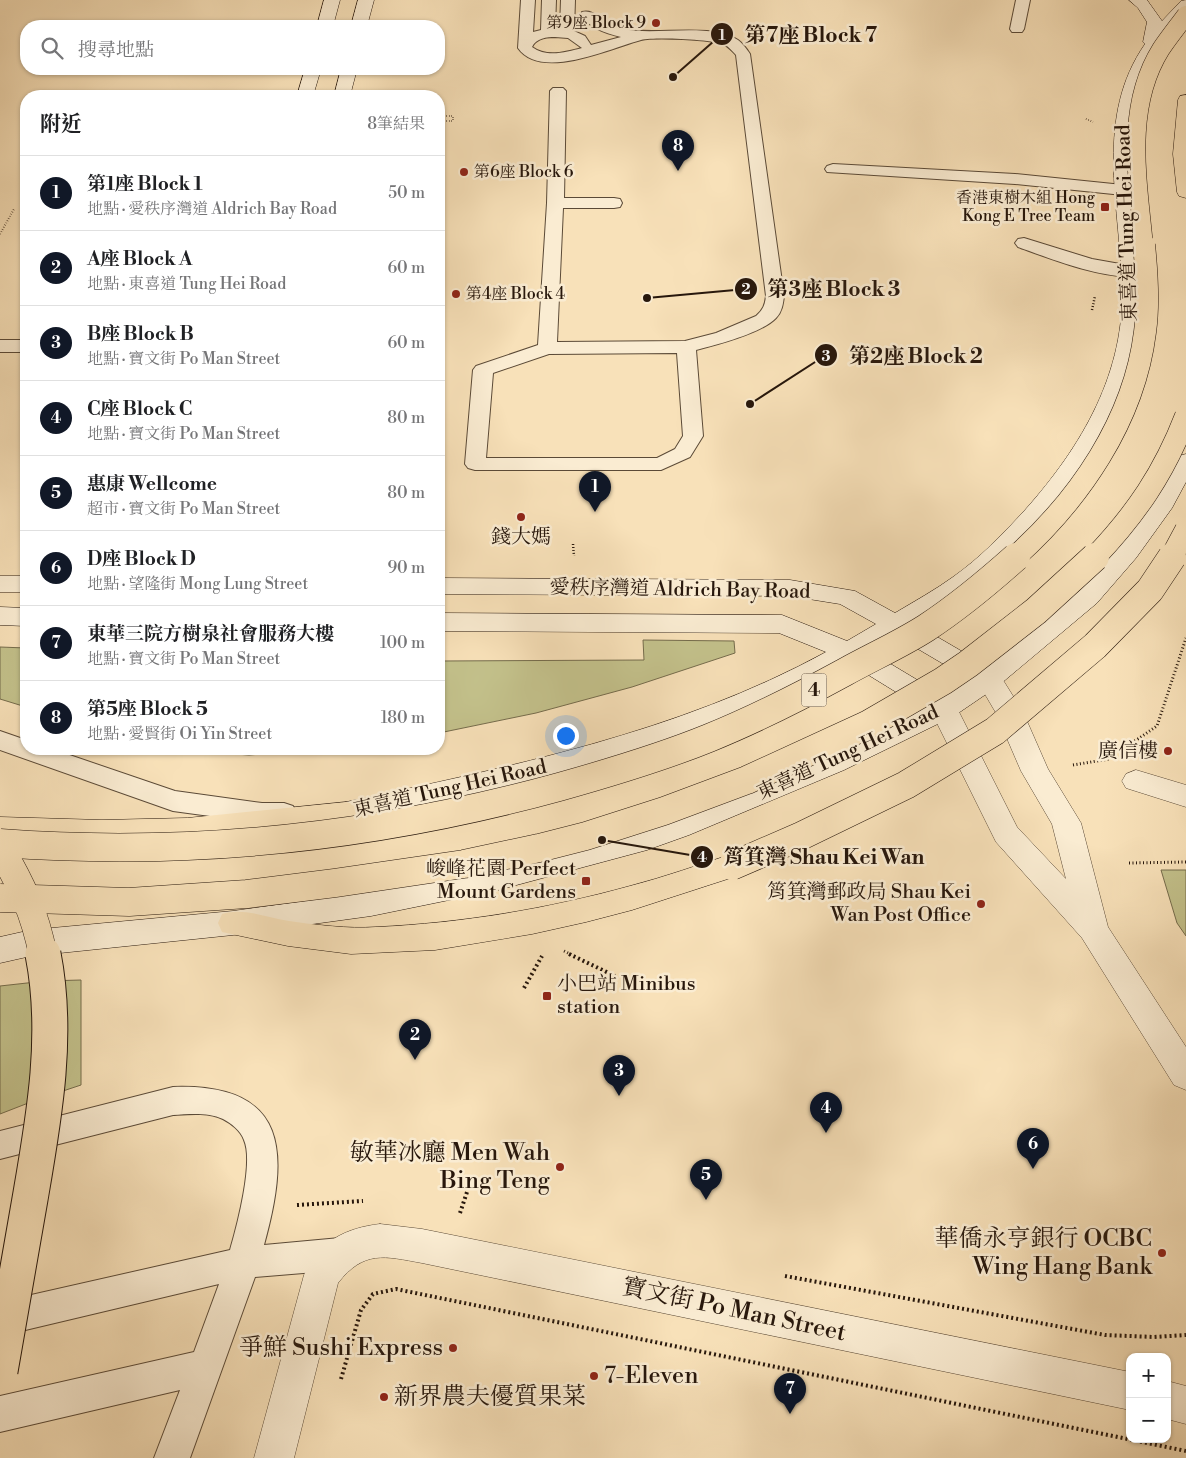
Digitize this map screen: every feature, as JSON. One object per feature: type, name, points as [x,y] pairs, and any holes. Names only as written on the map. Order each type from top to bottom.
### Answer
[{"type":"highway","name":"4","points":[[0,843],[82,848],[226,843],[363,830],[486,807],[642,763],[724,732],[804,695],[933,624],[996,575],[1042,532],[1076,492],[1105,447],[1126,406],[1138,371],[1146,335],[1146,276],[1135,144],[1139,110],[1152,64],[1169,36],[1186,15]]},
{"type":"highway","points":[[1186,100],[1182,154],[1186,192]]},
{"type":"highway","points":[[0,898],[126,902],[216,898],[283,892],[433,869],[565,842],[678,807],[767,772],[864,726],[944,680],[1050,601],[1099,554],[1136,510],[1162,469],[1186,416]]},
{"type":"highway","points":[[233,923],[288,933],[351,940],[435,937],[532,922],[586,910],[632,898],[732,866],[801,836],[906,785],[995,731],[1095,646],[1143,597],[1171,559],[1186,530]]},
{"type":"highway","points":[[0,828],[80,831],[166,830],[252,824],[346,813]]},
{"type":"highway","points":[[0,848],[11,864],[30,907],[43,950],[50,994],[51,1038],[48,1086],[40,1144],[0,1370]]},
{"type":"main road","points":[[327,20],[332,0]]},
{"type":"main road","points":[[361,20],[366,0]]},
{"type":"main road","points":[[1137,0],[1144,5],[1155,22],[1152,42]]},
{"type":"main road","name":"東喜道 Tung Hei Road","points":[[346,813],[470,786],[580,758],[661,734],[739,705],[850,652],[961,584],[1001,550],[1064,480],[1096,433],[1124,368],[1132,316],[1132,271],[1120,143],[1125,106],[1137,70],[1152,42],[1186,4]]},
{"type":"main road","points":[[307,90],[311,75]]},
{"type":"main road","points":[[344,90],[347,75]]},
{"type":"main road","name":"東喜道 Tung Hei Road","points":[[0,950],[32,942],[233,923],[371,904],[439,891],[561,863],[637,842],[679,827],[834,763],[944,709],[988,679],[1088,597],[1127,552],[1160,508],[1186,461]]},
{"type":"main road","points":[[0,584],[20,584]]},
{"type":"main road","name":"愛秩序灣道 Aldrich Bay Road","points":[[445,586],[790,588],[846,597],[896,624],[988,679]]},
{"type":"main road","points":[[0,616],[20,617]]},
{"type":"main road","name":"愛秩序灣道 Aldrich Bay Road","points":[[445,622],[782,624],[850,652],[944,709]]},
{"type":"main road","points":[[988,679],[1009,712],[1035,771],[1066,823],[1093,929]]},
{"type":"main road","points":[[944,709],[1006,834],[1093,929],[1186,1075]]},
{"type":"main road","points":[[1136,781],[1186,796]]},
{"type":"main road","name":"寶文街 Po Man Street","points":[[340,1254],[362,1243],[383,1240],[1126,1389]]},
{"type":"main road","points":[[274,1458],[322,1274],[340,1254]]},
{"type":"main road","points":[[1171,1390],[1186,1388]]},
{"type":"main road","points":[[1171,1401],[1186,1405]]},
{"type":"lane","points":[[528,0],[525,48],[529,52],[545,57],[566,57],[582,48],[650,36]]},
{"type":"lane","points":[[548,33],[549,0]]},
{"type":"lane","points":[[567,34],[568,0]]},
{"type":"lane","points":[[582,48],[587,0]]},
{"type":"lane","points":[[1017,29],[1023,0]]},
{"type":"lane","points":[[586,15],[598,26],[627,33],[650,36],[716,36],[735,43],[744,54],[775,296],[774,305],[770,314],[763,320],[723,337],[686,347],[547,348],[483,370],[475,464],[661,464],[683,453],[693,436],[686,347]]},
{"type":"lane","points":[[525,44],[530,38],[548,33],[567,34],[580,39],[582,48]]},
{"type":"lane","points":[[547,348],[555,203],[558,91]]},
{"type":"lane","points":[[833,169],[976,177],[1123,190]]},
{"type":"lane","points":[[555,203],[614,203]]},
{"type":"lane","points":[[1024,243],[1074,262],[1106,269],[1132,271]]},
{"type":"lane","points":[[0,346],[20,346]]},
{"type":"lane","name":"東喜道 Tung Hei Road","points":[[0,740],[20,747]]},
{"type":"lane","name":"東喜道 Tung Hei Road","points":[[42,755],[172,802],[262,813],[346,813]]},
{"type":"lane","points":[[0,1145],[173,1101],[198,1100],[222,1104],[239,1111],[252,1125],[260,1139],[262,1158],[258,1208],[245,1262],[172,1458]]},
{"type":"lane","points":[[0,1319],[245,1262],[340,1254]]},
{"type":"lane","points":[[0,1414],[205,1367]]},
{"type":"path","points":[[445,116],[453,116],[453,121],[445,121]]},
{"type":"path","points":[[0,234],[14,209]]},
{"type":"path","points":[[1092,310],[1095,293]]},
{"type":"path","points":[[1118,753],[1157,726],[1186,638]]},
{"type":"path","points":[[1070,765],[1110,758]]},
{"type":"path","points":[[1129,862],[1186,862]]},
{"type":"path","points":[[556,948],[615,976]]},
{"type":"path","points":[[524,988],[544,951]]},
{"type":"path","points":[[469,1217],[460,1215],[471,1180]]},
{"type":"path","points":[[782,1275],[1105,1335],[1154,1337],[1186,1335]]},
{"type":"path","points":[[339,1384],[361,1310],[373,1294],[396,1289],[1186,1451]]},
{"type":"shaded area","points":[[643,640],[734,641],[735,653],[632,687],[536,713],[445,732],[445,661],[644,660]]},
{"type":"shaded area","points":[[0,647],[20,648],[20,705],[0,699]]},
{"type":"shaded area","points":[[1161,870],[1186,870],[1186,936],[1177,923]]},
{"type":"shaded area","points":[[81,980],[81,1085],[0,1114],[0,986],[45,981]]},
{"type":"place","name":"第9座 Block 9","points":[[656,23]]},
{"type":"place","name":"第7座 Block 7","points":[[673,77]]},
{"type":"place","name":"第5座 Block 5","points":[[678,171]]},
{"type":"place","name":"第6座 Block 6","points":[[464,172]]},
{"type":"place","name":"香港東樹木組 Hong Kong E Tree Team","points":[[1105,207]]},
{"type":"place","name":"第4座 Block 4","points":[[456,294]]},
{"type":"place","name":"第3座 Block 3","points":[[647,298]]},
{"type":"place","name":"第2座 Block 2","points":[[750,404]]},
{"type":"place","name":"第1座 Block 1","points":[[595,512]]},
{"type":"place","name":"錢大媽","points":[[521,517]]},
{"type":"place","name":"廣信樓","points":[[1168,751]]},
{"type":"place","name":"筲箕灣 Shau Kei Wan","points":[[602,840]]},
{"type":"place","name":"峻峰花園 Perfect Mount Gardens","points":[[586,881]]},
{"type":"place","name":"筲箕灣郵政局 Shau Kei Wan Post Office","points":[[981,904]]},
{"type":"place","name":"小巴站 Minibus station","points":[[547,996]]},
{"type":"place","name":"A座 Block A","points":[[415,1060]]},
{"type":"place","name":"B座 Block B","points":[[619,1096]]},
{"type":"place","name":"C座 Block C","points":[[826,1133]]},
{"type":"place","name":"敏華冰廳 Men Wah Bing Teng","points":[[560,1167]]},
{"type":"place","name":"D座 Block D","points":[[1033,1169]]},
{"type":"place","name":"惠康 Wellcome","points":[[706,1200]]},
{"type":"place","name":"華僑永亨銀行 OCBC Wing Hang Bank","points":[[1162,1253]]},
{"type":"place","name":"爭鮮 Sushi Express","points":[[453,1348]]},
{"type":"place","name":"7-Eleven","points":[[594,1376]]},
{"type":"place","name":"新界農夫優質果菜","points":[[384,1397]]},
{"type":"place","name":"東華三院方樹泉社會服務大樓","points":[[790,1414]]}]
